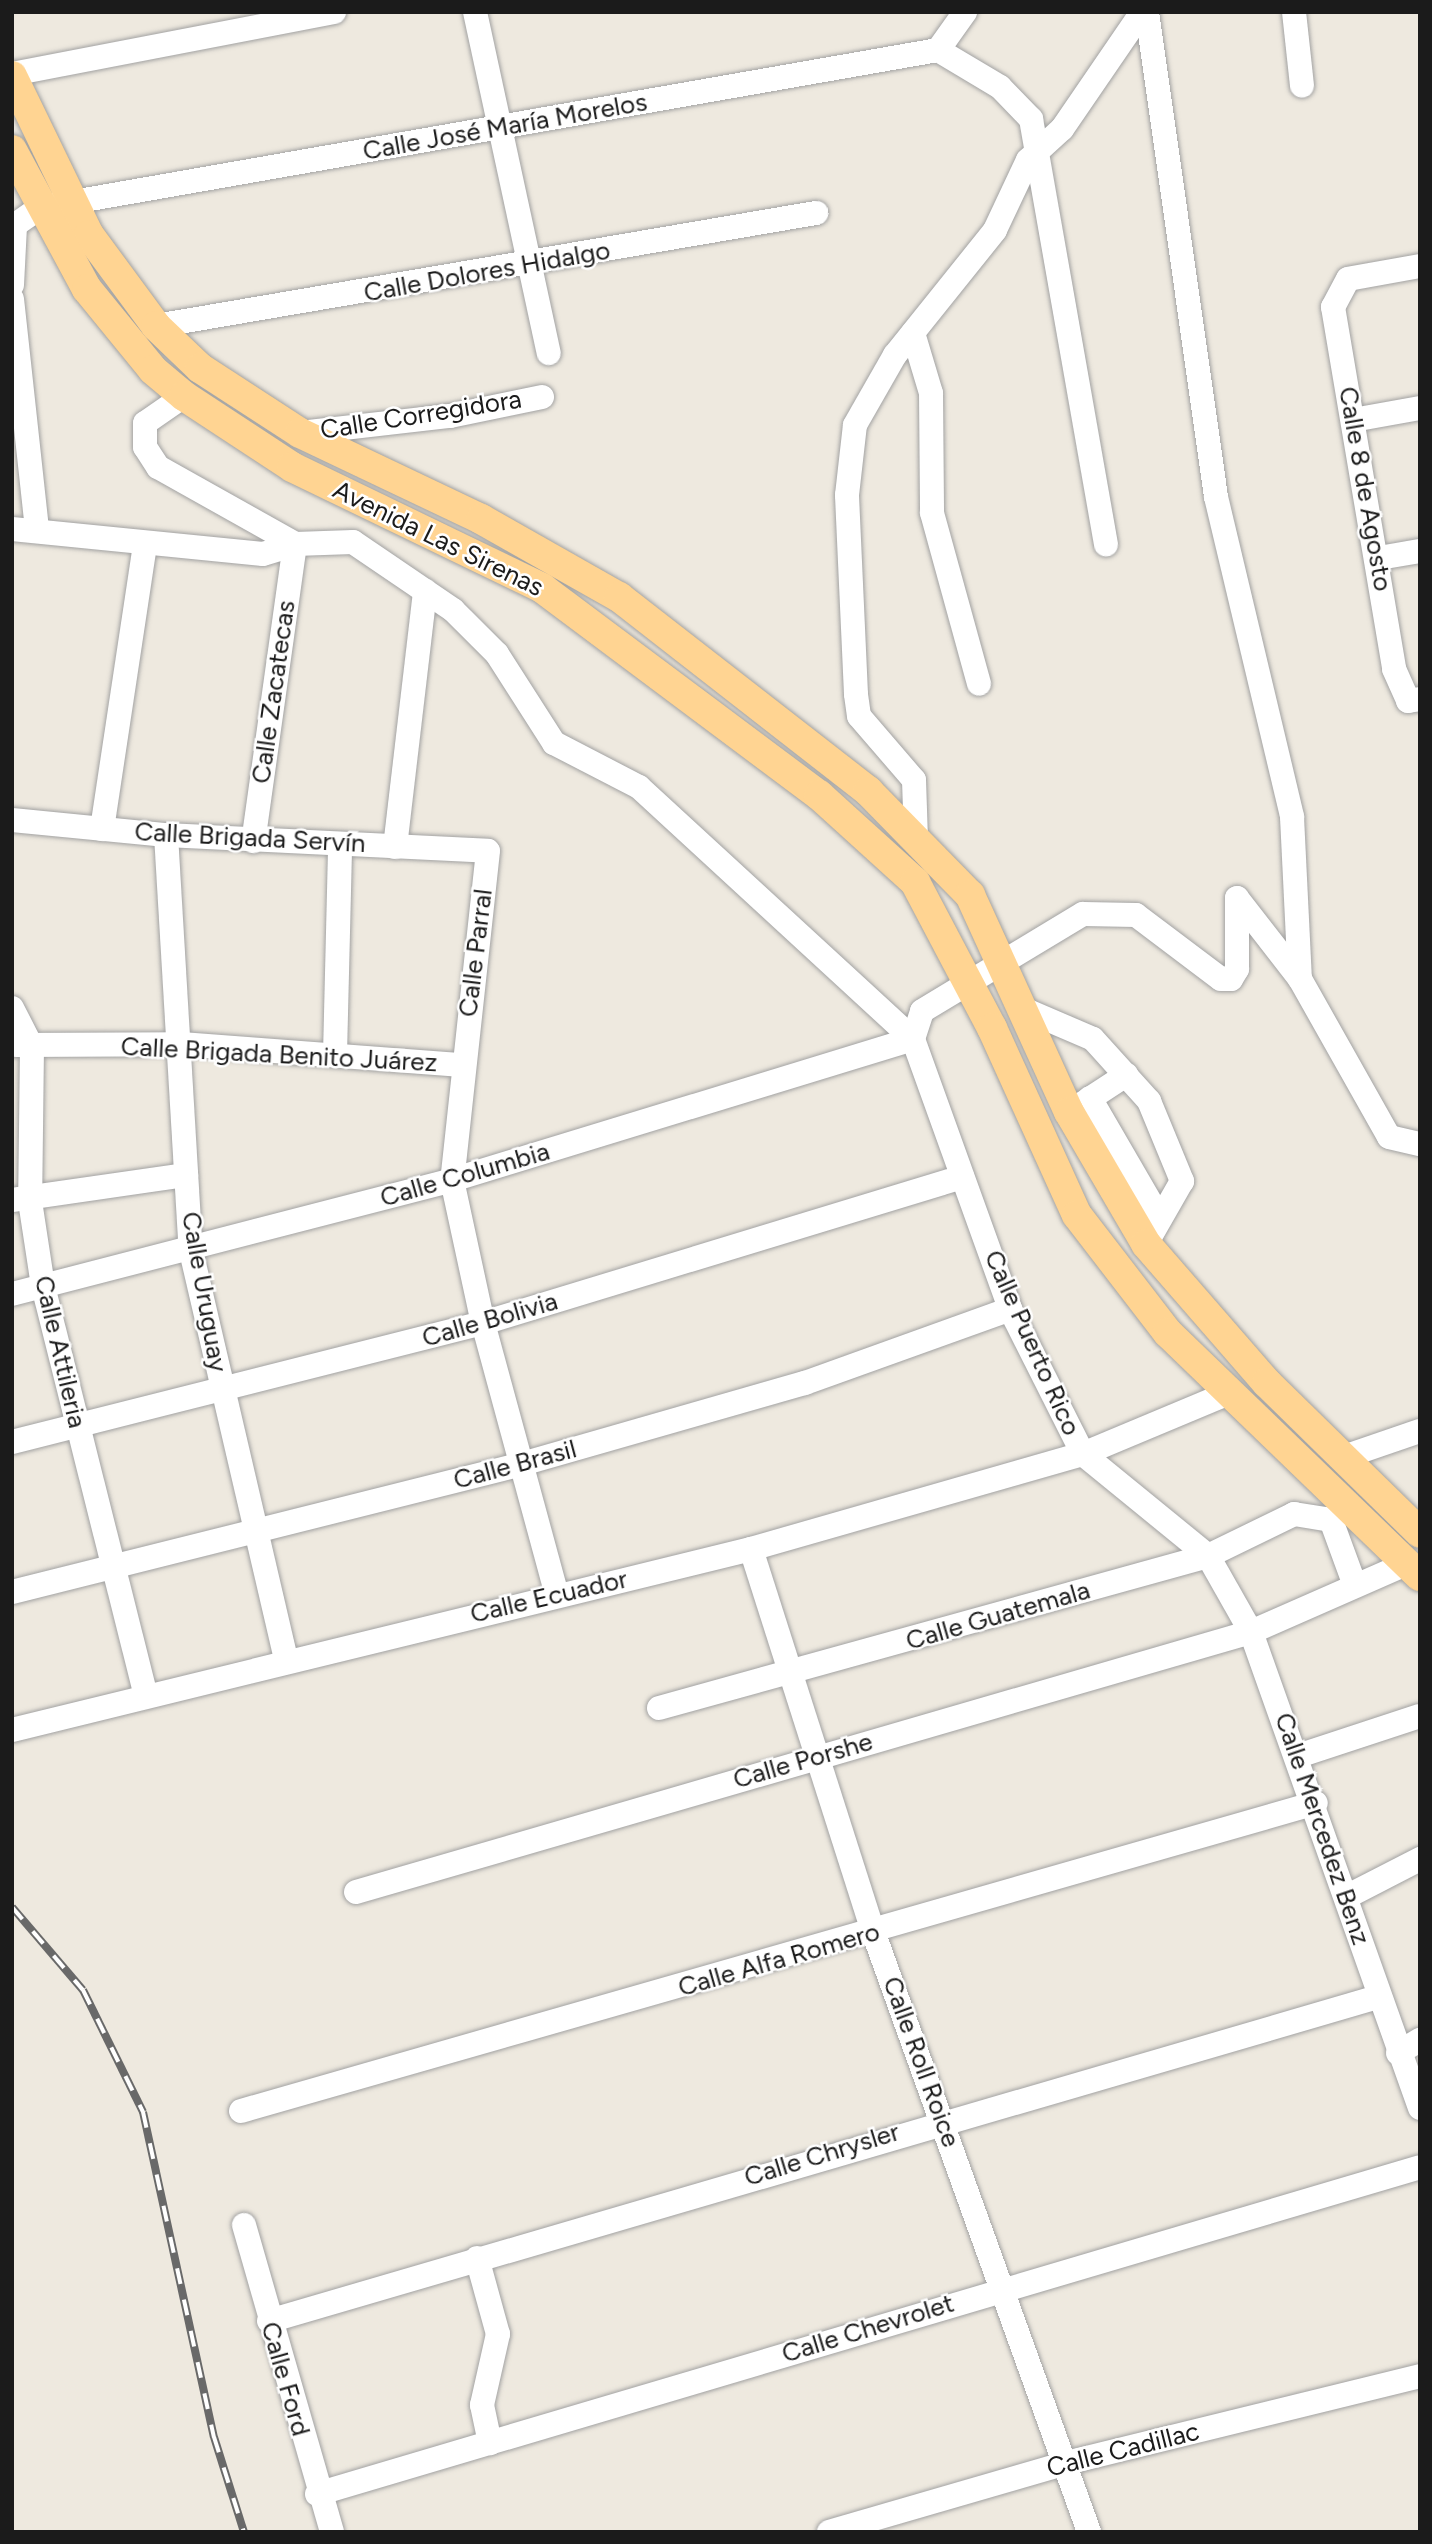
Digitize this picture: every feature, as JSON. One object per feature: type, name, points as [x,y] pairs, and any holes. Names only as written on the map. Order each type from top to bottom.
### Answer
[{"type":"main road","name":"Avenida Las Sirenas","points":[[12,75],[72,202],[111,269],[156,326],[210,376],[300,433],[481,519],[619,597],[867,791],[970,895],[1021,1008],[1079,1105],[1146,1244],[1341,1458],[1420,1533]]},
{"type":"main road","name":"Avenida Las Sirenas","points":[[12,150],[39,208],[120,334],[184,396],[292,467],[495,562],[608,634],[819,795],[915,882],[967,979],[1077,1215],[1168,1333],[1231,1392],[1338,1514],[1414,1570]]},
{"type":"street","points":[[12,75],[334,12]]},
{"type":"street","points":[[475,12],[533,264],[549,353]]},
{"type":"street","points":[[965,12],[938,50],[1000,87],[1031,119],[1040,148],[1040,194],[1106,544]]},
{"type":"street","points":[[916,840],[914,780],[859,716],[848,495],[855,425],[913,333],[995,230],[1028,160],[1062,129],[1144,12]]},
{"type":"street","points":[[1144,12],[1216,497],[1292,817],[1300,979]]},
{"type":"street","points":[[1294,12],[1302,86]]},
{"type":"street","name":"Calle José María Morelos","points":[[39,208],[938,50]]},
{"type":"street","points":[[12,285],[15,225],[39,208]]},
{"type":"street","name":"Calle Dolores Hidalgo","points":[[156,326],[533,264],[816,213]]},
{"type":"street","name":"Calle 8 de Agosto","points":[[1414,700],[1394,669],[1379,558],[1333,324],[1337,291],[1348,279],[1420,266]]},
{"type":"street","points":[[12,299],[24,529],[263,554],[295,544],[354,542],[425,591],[498,654],[554,743],[659,803],[913,1039]]},
{"type":"street","points":[[913,333],[931,393],[932,513],[979,684]]},
{"type":"street","points":[[184,396],[145,424],[145,447],[158,467],[295,544]]},
{"type":"street","name":"Calle Corregidora","points":[[300,433],[450,416],[542,397]]},
{"type":"street","points":[[1353,420],[1420,408]]},
{"type":"street","points":[[102,829],[145,543]]},
{"type":"street","name":"Calle Zacatecas","points":[[253,841],[295,544]]},
{"type":"street","points":[[1379,558],[1420,551]]},
{"type":"street","points":[[395,847],[425,591]]},
{"type":"street","name":"Calle Brigada Servín","points":[[12,820],[253,841],[488,851]]},
{"type":"street","name":"Calle Uruguay","points":[[166,835],[181,1044],[191,1251],[286,1659]]},
{"type":"street","points":[[335,1055],[340,844]]},
{"type":"street","name":"Calle Parral","points":[[488,851],[462,1065],[452,1180],[483,1323],[557,1595]]},
{"type":"street","points":[[913,1039],[916,1016],[967,979],[1002,962],[1083,914],[1108,911],[1136,915],[1221,979],[1231,979],[1237,969],[1237,898],[1300,979],[1390,1137],[1418,1145]]},
{"type":"street","name":"Calle Attileria","points":[[12,1008],[22,1046],[21,1200],[145,1693]]},
{"type":"street","points":[[1021,1008],[1093,1040],[1149,1101],[1182,1181],[1159,1217],[1146,1244]]},
{"type":"street","name":"Calle Puerto Rico","points":[[913,1039],[1010,1309],[1083,1454],[1208,1556]]},
{"type":"street","name":"Calle Columbia","points":[[12,1294],[191,1251],[452,1180],[913,1039]]},
{"type":"street","name":"Calle Brigada Benito Juárez","points":[[22,1046],[181,1044],[462,1065]]},
{"type":"street","points":[[1126,1075],[1079,1105],[1159,1217]]},
{"type":"street","points":[[21,1200],[186,1175]]},
{"type":"street","name":"Calle Bolivia","points":[[12,1442],[222,1393],[483,1323],[962,1177]]},
{"type":"street","name":"Calle Brasil","points":[[12,1592],[522,1464],[805,1382],[1010,1309]]},
{"type":"street","name":"Calle Ecuador","points":[[12,1730],[145,1693],[751,1549],[1083,1454],[1231,1392]]},
{"type":"street","points":[[1341,1458],[1420,1431]]},
{"type":"street","name":"Calle Guatemala","points":[[659,1708],[788,1675],[1208,1556],[1294,1514],[1338,1514]]},
{"type":"street","points":[[1338,1514],[1354,1583]]},
{"type":"street","name":"Calle Roll Roice","points":[[751,1549],[814,1757],[874,1934],[1004,2287],[1089,2532]]},
{"type":"street","name":"Calle Mercedez Benz","points":[[1208,1556],[1251,1632],[1350,1895],[1378,1997],[1420,2108]]},
{"type":"street","name":"Calle Porshe","points":[[356,1892],[1251,1632],[1354,1583],[1414,1570]]},
{"type":"street","points":[[1298,1756],[1420,1716]]},
{"type":"street","name":"Calle Alfa Romero","points":[[242,2111],[874,1934],[1316,1803]]},
{"type":"street","points":[[1350,1895],[1420,1859]]},
{"type":"street","name":"Calle Chrysler","points":[[269,2321],[943,2119],[1378,1997]]},
{"type":"street","points":[[1398,2053],[1420,2040]]},
{"type":"street","name":"Calle Chevrolet","points":[[317,2494],[1004,2287],[1420,2167]]},
{"type":"street","name":"Calle Ford","points":[[244,2225],[317,2494],[332,2532]]},
{"type":"street","points":[[477,2258],[498,2334],[482,2405],[490,2443]]},
{"type":"street","name":"Calle Cadillac","points":[[829,2532],[1066,2463],[1420,2376]]},
{"type":"railway","points":[[12,1907],[83,1990],[143,2112],[214,2437],[244,2532]]}]
